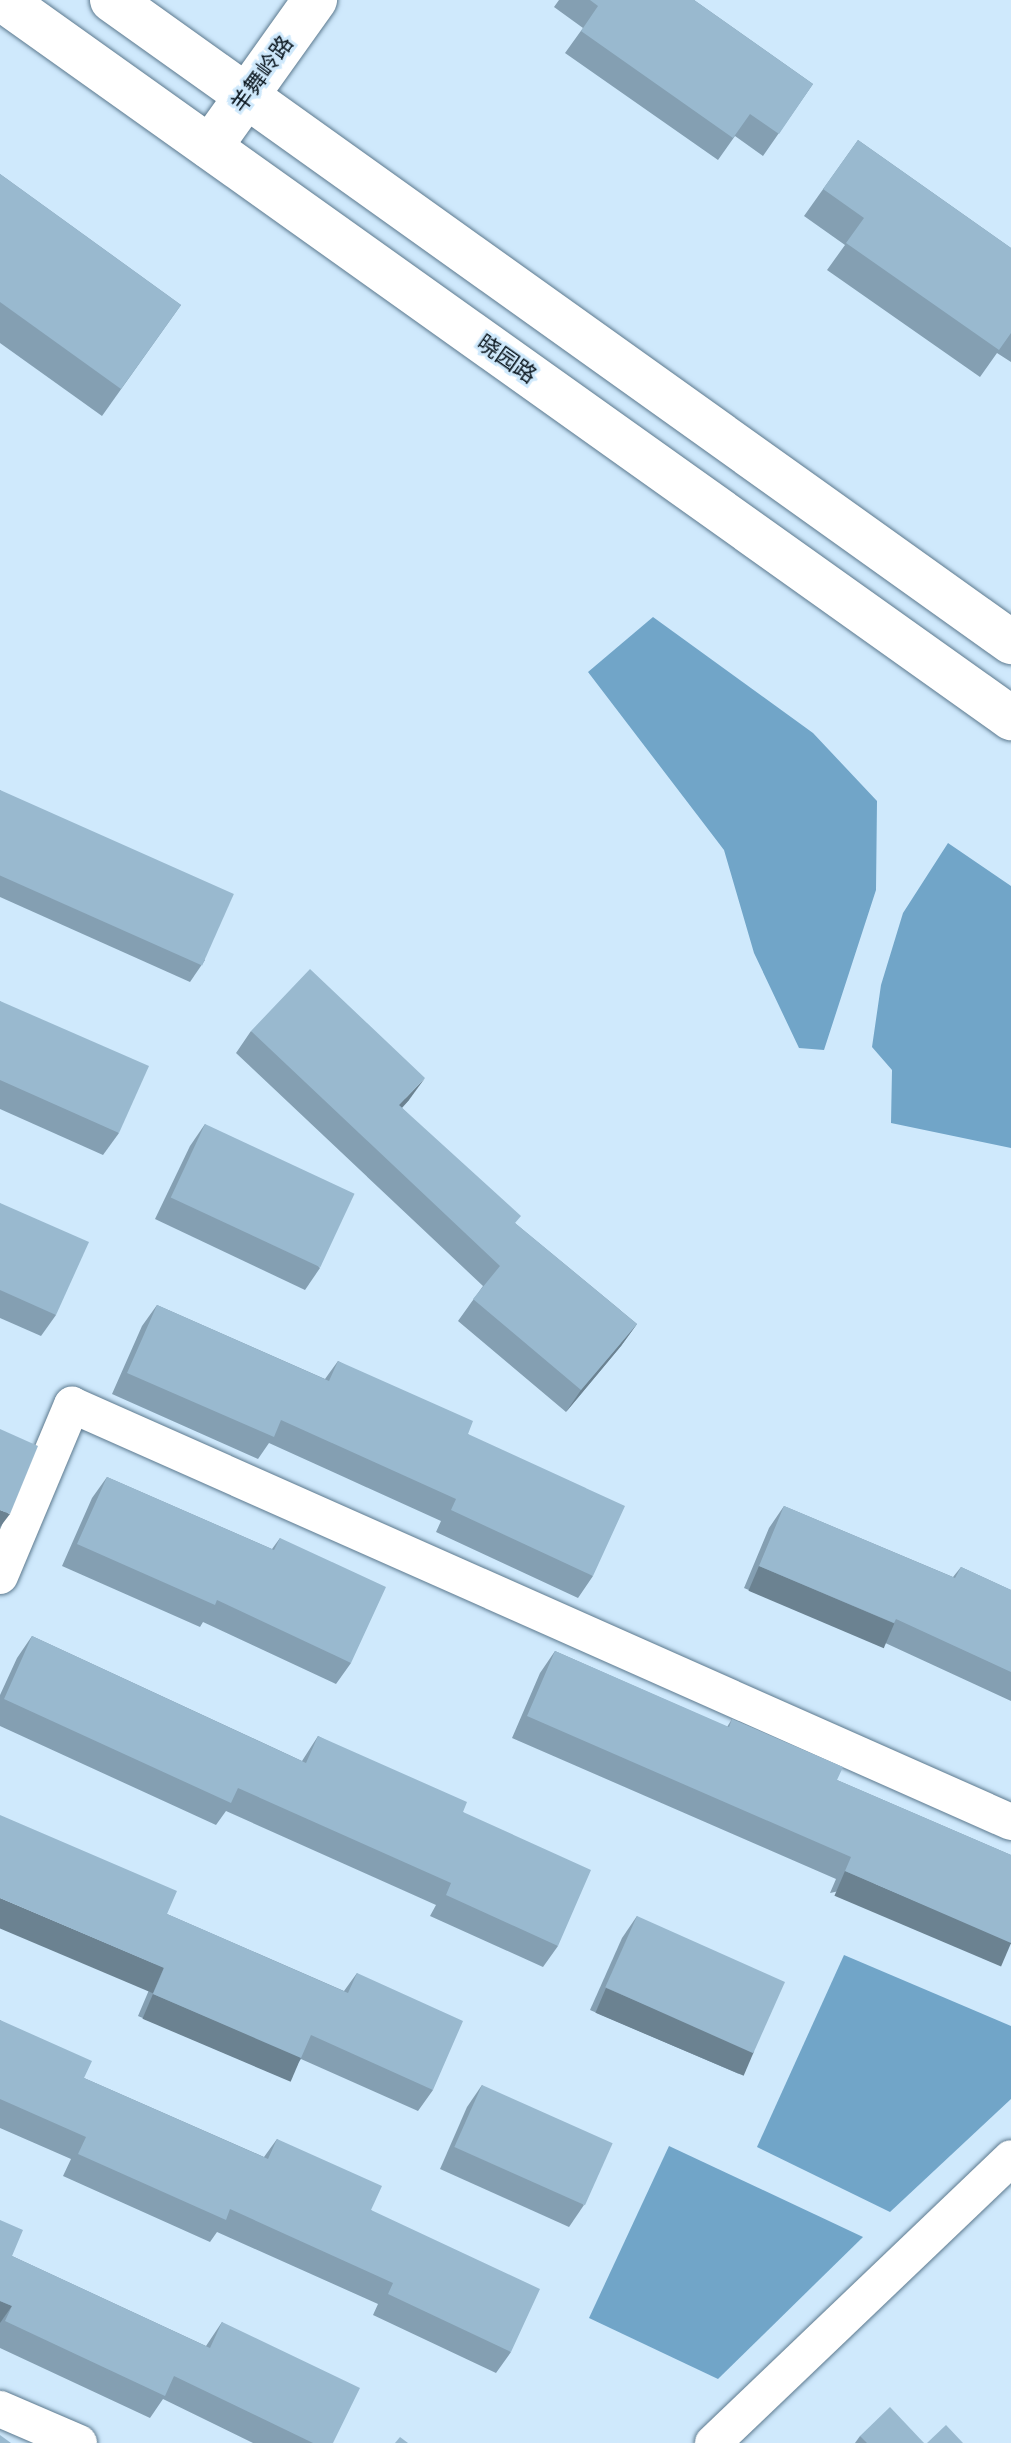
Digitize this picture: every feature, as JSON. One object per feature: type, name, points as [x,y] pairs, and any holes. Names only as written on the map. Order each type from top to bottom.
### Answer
[{"type":"street","name":"晓园路","points":[[3,0],[1011,718]]},
{"type":"street","points":[[112,0],[1011,642]]},
{"type":"street","name":"羊舞岭路","points":[[210,147],[315,0]]},
{"type":"street","points":[[0,1576],[72,1405],[1011,1822]]},
{"type":"street","points":[[713,2443],[1011,2158]]},
{"type":"street","points":[[0,2409],[79,2443]]},
{"type":"water","points":[[653,617],[813,733],[877,801],[876,890],[824,1050],[799,1048],[754,953],[724,850],[588,672]]},
{"type":"water","points":[[948,843],[1011,886],[1011,1148],[891,1123],[892,1070],[872,1047],[881,985],[903,913]]},
{"type":"water","points":[[844,1955],[1011,2026],[1011,2099],[890,2212],[757,2147]]},
{"type":"water","points":[[669,2146],[863,2237],[718,2379],[589,2318]]},
{"type":"building","points":[[590,0],[694,0],[813,84],[779,134],[750,114],[733,138],[581,31],[598,6]]},
{"type":"building","points":[[858,140],[1011,248],[1011,333],[999,350],[846,243],[864,218],[823,189]]},
{"type":"building","points":[[0,174],[181,305],[121,389],[0,302]]},
{"type":"building","points":[[0,790],[234,894],[202,965],[0,875]]},
{"type":"building","points":[[310,969],[425,1078],[399,1105],[521,1216],[515,1223],[637,1324],[581,1390],[473,1299],[500,1266],[251,1031]]},
{"type":"building","points":[[0,1001],[149,1066],[119,1133],[0,1080]]},
{"type":"building","points":[[205,1124],[355,1194],[320,1267],[171,1197]]},
{"type":"building","points":[[0,1203],[89,1242],[56,1315],[0,1290]]},
{"type":"building","points":[[157,1305],[329,1381],[338,1361],[473,1421],[468,1434],[625,1506],[593,1576],[451,1510],[456,1499],[281,1420],[274,1437],[127,1373]]},
{"type":"building","points":[[0,1429],[38,1446],[10,1514],[0,1510]]},
{"type":"building","points":[[107,1477],[274,1550],[280,1538],[386,1587],[351,1663],[217,1600],[215,1605],[77,1544]]},
{"type":"building","points":[[784,1506],[955,1578],[961,1567],[1011,1590],[1011,1672],[896,1619],[894,1623],[759,1566]]},
{"type":"building","points":[[32,1636],[306,1763],[318,1736],[467,1802],[463,1812],[591,1870],[558,1946],[446,1895],[451,1883],[238,1788],[231,1803],[4,1699]]},
{"type":"building","points":[[555,1651],[729,1727],[732,1719],[843,1767],[837,1780],[1011,1855],[1011,1943],[845,1871],[851,1857],[527,1716]]},
{"type":"building","points":[[0,1815],[177,1891],[167,1914],[348,1993],[357,1973],[463,2021],[433,2090],[311,2035],[301,2058],[153,1994],[164,1968],[0,1898]]},
{"type":"building","points":[[637,1916],[785,1982],[753,2053],[605,1987]]},
{"type":"building","points":[[0,2020],[92,2061],[84,2078],[268,2159],[277,2139],[382,2186],[371,2210],[540,2289],[511,2352],[388,2294],[393,2283],[230,2209],[226,2220],[78,2154],[86,2137],[0,2099]]},
{"type":"building","points":[[482,2085],[613,2143],[585,2205],[454,2147]]},
{"type":"building","points":[[0,2220],[23,2230],[12,2256],[210,2348],[222,2322],[360,2388],[333,2443],[313,2443],[174,2376],[165,2396],[5,2321],[12,2306],[0,2301]]},
{"type":"building","points":[[890,2407],[924,2443],[867,2443],[860,2436]]},
{"type":"building","points":[[946,2425],[963,2443],[927,2443]]},
{"type":"building","points":[[0,2435],[11,2443],[0,2443]]}]
